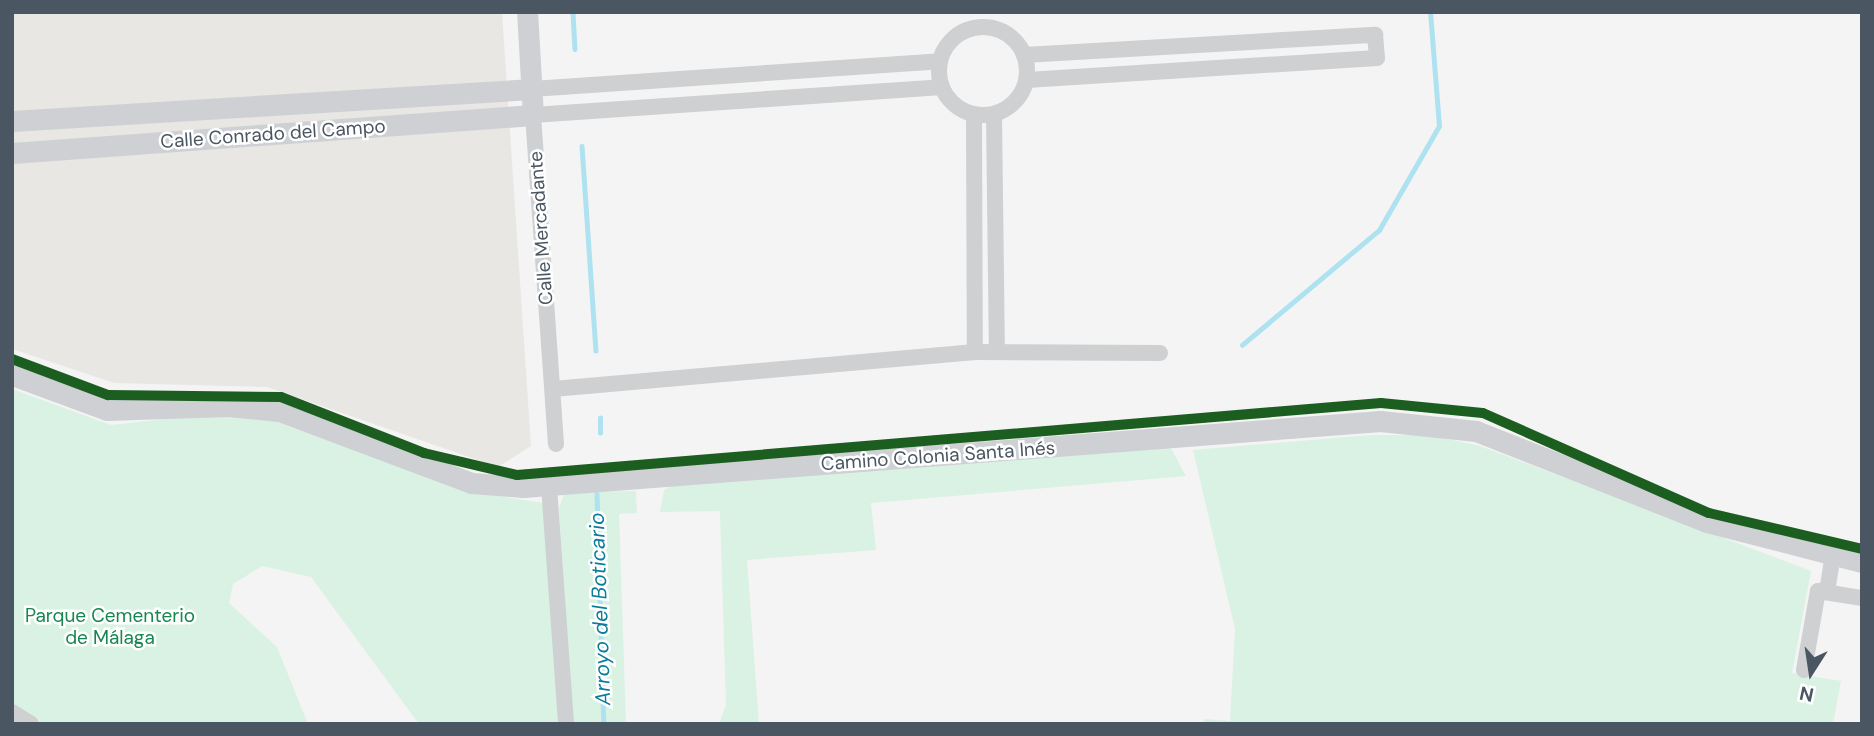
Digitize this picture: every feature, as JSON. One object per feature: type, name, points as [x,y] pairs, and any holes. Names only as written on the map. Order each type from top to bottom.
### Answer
[{"type":"main road","name":"Calle Mercadante","points":[[527,12],[533,115]]},
{"type":"main road","name":"Calle Conrado del Campo","points":[[12,121],[532,89]]},
{"type":"main road","name":"Calle Conrado del Campo","points":[[12,153],[533,115]]},
{"type":"main road","name":"Camino Colonia Santa Inés","points":[[12,375],[107,410],[228,406],[278,411],[472,483],[549,486],[1380,421],[1476,431],[1707,522],[1862,562]]},
{"type":"street","points":[[972,20],[993,20],[1012,38],[1024,55],[1027,80],[1015,102],[994,114],[974,114],[954,105],[942,87],[940,61],[951,41],[972,20]]},
{"type":"street","points":[[1024,55],[1375,35],[1377,58],[1027,80]]},
{"type":"street","points":[[532,89],[940,61]]},
{"type":"street","points":[[533,115],[942,87]]},
{"type":"street","points":[[974,114],[975,352]]},
{"type":"street","points":[[994,114],[997,352]]},
{"type":"street","name":"Calle Mercadante","points":[[533,115],[556,444]]},
{"type":"street","points":[[553,388],[975,352],[1160,353]]},
{"type":"street","points":[[549,486],[566,724]]},
{"type":"street","points":[[1828,592],[1833,556]]},
{"type":"street","points":[[1804,670],[1818,591],[1862,598]]},
{"type":"street","points":[[12,712],[31,724]]},
{"type":"shaded area","points":[[12,12],[502,12],[531,446],[498,467],[267,387],[114,383],[12,349]]},
{"type":"green space","name":"Parque Cementerio de Málaga","points":[[12,389],[111,425],[220,413],[263,417],[467,491],[543,503],[558,724],[419,724],[311,577],[262,566],[233,584],[229,603],[277,647],[308,724],[12,724]]},
{"type":"green space","points":[[1371,435],[1429,435],[1480,446],[1811,571],[1792,673],[1841,681],[1833,724],[1203,724],[1205,719],[1230,721],[1235,629],[1193,450]]},
{"type":"green space","points":[[1169,445],[1186,476],[871,503],[876,550],[747,560],[759,724],[719,724],[726,705],[720,511],[660,512],[664,490],[673,485]]},
{"type":"green space","points":[[636,491],[637,513],[619,514],[626,724],[573,724],[559,508],[565,492]]},
{"type":"waterway","points":[[573,12],[575,49]]},
{"type":"waterway","points":[[1242,345],[1379,230],[1439,126],[1430,12]]},
{"type":"waterway","name":"Arroyo del Boticario","points":[[582,146],[596,351]]},
{"type":"waterway","points":[[600,418],[600,433]]},
{"type":"waterway","name":"Arroyo del Boticario","points":[[597,494],[604,724]]},
{"type":"cycle path","points":[[12,359],[108,395],[281,397],[424,453],[517,475],[1381,403],[1483,413],[1709,513],[1862,549]]}]
